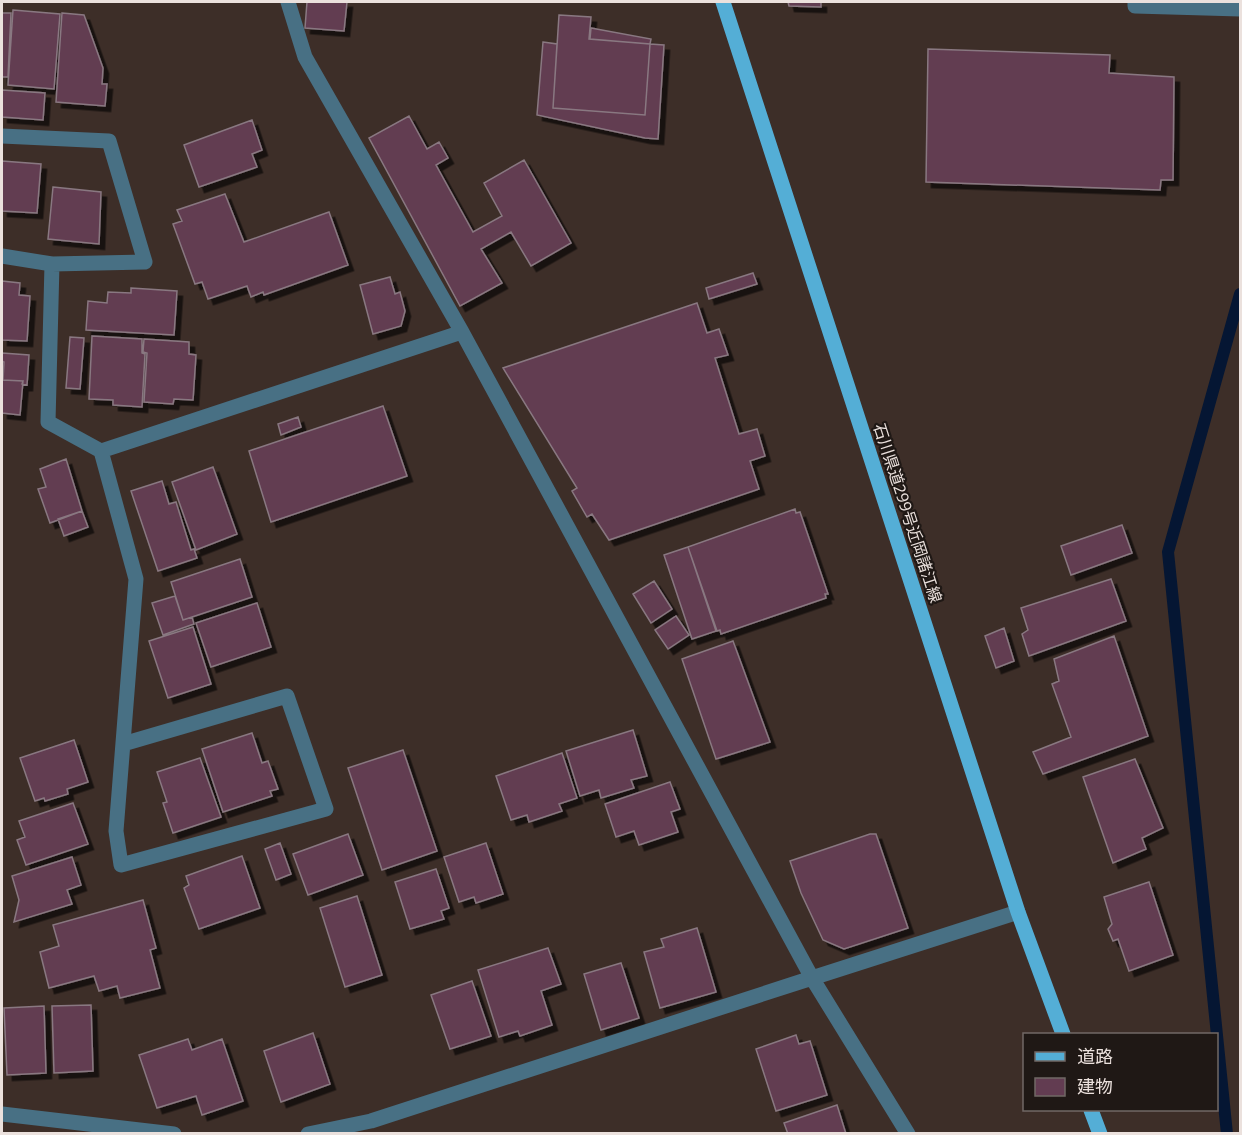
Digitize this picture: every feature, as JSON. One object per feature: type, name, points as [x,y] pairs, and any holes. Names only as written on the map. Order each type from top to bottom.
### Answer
[{"type":"main road","name":"石川県道299号近岡諸江線","points":[[723,2],[1018,912],[1062,1033]]},
{"type":"main road","points":[[1091,1111],[1100,1134]]},
{"type":"street","points":[[288,2],[305,57],[462,332],[812,978],[908,1134]]},
{"type":"street","points":[[1135,2],[1135,6],[1240,9]]},
{"type":"street","points":[[2,136],[109,141],[146,262],[52,264],[2,256]]},
{"type":"street","points":[[52,264],[48,422],[101,451],[136,579],[116,831],[121,865],[326,809],[287,696],[123,744]]},
{"type":"street","points":[[101,451],[462,332]]},
{"type":"street","points":[[308,1134],[371,1121],[1018,912]]},
{"type":"street","points":[[2,1114],[174,1134]]},
{"type":"building","points":[[307,2],[347,2],[344,31],[305,28]]},
{"type":"building","points":[[788,2],[821,2],[821,7],[789,6]]},
{"type":"building","points":[[13,10],[60,14],[54,89],[8,85]]},
{"type":"building","points":[[2,13],[11,13],[8,77],[2,77]]},
{"type":"building","points":[[62,13],[84,15],[103,68],[102,84],[107,84],[105,106],[56,102]]},
{"type":"building","points":[[559,15],[591,17],[589,39],[650,44],[645,115],[553,108]]},
{"type":"building","points":[[591,28],[651,39],[650,44],[590,39]]},
{"type":"building","points":[[543,42],[557,44],[553,108],[645,115],[650,44],[664,45],[658,139],[537,115]]},
{"type":"building","points":[[928,49],[1110,55],[1109,73],[1174,77],[1173,180],[1161,180],[1160,190],[926,182]]},
{"type":"building","points":[[2,90],[45,93],[43,120],[2,117]]},
{"type":"building","points":[[409,116],[427,149],[439,142],[448,158],[436,165],[473,232],[502,216],[484,183],[524,160],[571,243],[531,266],[511,232],[481,249],[502,283],[460,306],[369,138]]},
{"type":"building","points":[[252,120],[262,150],[252,154],[257,167],[199,187],[184,145]]},
{"type":"building","points":[[2,161],[41,164],[37,213],[2,211]]},
{"type":"building","points":[[53,187],[101,192],[99,244],[48,239]]},
{"type":"building","points":[[225,194],[244,242],[329,212],[348,265],[264,295],[263,292],[251,297],[247,286],[208,299],[202,282],[195,284],[173,224],[182,221],[177,210]]},
{"type":"building","points":[[753,273],[757,284],[709,299],[706,288]]},
{"type":"building","points":[[390,277],[395,294],[400,292],[405,311],[401,326],[373,334],[360,285]]},
{"type":"building","points":[[2,281],[20,283],[19,295],[30,296],[27,341],[2,340]]},
{"type":"building","points":[[131,288],[177,291],[174,335],[86,330],[88,301],[107,303],[108,292],[131,293]]},
{"type":"building","points":[[697,303],[707,333],[719,329],[728,355],[715,358],[739,434],[757,429],[765,456],[750,461],[759,489],[609,540],[592,514],[587,517],[572,491],[577,488],[503,368]]},
{"type":"building","points":[[92,336],[142,339],[142,353],[145,354],[142,407],[113,405],[113,400],[89,399]]},
{"type":"building","points":[[70,337],[84,338],[80,389],[66,388]]},
{"type":"building","points":[[144,339],[189,342],[189,354],[196,355],[193,400],[174,399],[173,404],[144,402],[147,353],[143,352]]},
{"type":"building","points":[[2,353],[29,355],[27,385],[22,384],[23,381],[3,380]]},
{"type":"building","points":[[2,361],[4,362],[3,380],[23,381],[20,415],[2,413]]},
{"type":"building","points":[[383,406],[407,476],[271,522],[249,451]]},
{"type":"building","points":[[298,417],[301,427],[281,435],[278,424]]},
{"type":"building","points":[[66,459],[82,511],[50,523],[38,489],[46,487],[40,469]]},
{"type":"building","points":[[213,467],[237,534],[196,550],[172,482]]},
{"type":"building","points":[[162,481],[169,504],[176,502],[191,550],[194,549],[197,558],[158,571],[131,491]]},
{"type":"building","points":[[795,509],[796,513],[800,512],[828,594],[825,594],[826,598],[721,634],[720,630],[717,631],[688,547]]},
{"type":"building","points":[[82,511],[88,527],[64,536],[58,519]]},
{"type":"building","points":[[1122,525],[1132,553],[1071,575],[1061,546]]},
{"type":"building","points":[[688,547],[716,631],[692,639],[664,555]]},
{"type":"building","points":[[240,559],[252,597],[183,620],[171,582]]},
{"type":"building","points":[[1111,579],[1126,621],[1029,656],[1022,634],[1028,630],[1021,608]]},
{"type":"building","points":[[654,581],[672,609],[651,623],[633,594]]},
{"type":"building","points":[[175,596],[183,620],[192,617],[194,624],[163,635],[152,603]]},
{"type":"building","points":[[257,603],[271,647],[211,667],[196,623]]},
{"type":"building","points":[[676,616],[689,635],[668,649],[655,630]]},
{"type":"building","points":[[193,627],[211,684],[168,698],[149,641]]},
{"type":"building","points":[[1004,628],[1014,661],[996,668],[985,636]]},
{"type":"building","points":[[1114,636],[1148,736],[1043,774],[1033,752],[1071,737],[1052,684],[1059,681],[1054,659]]},
{"type":"building","points":[[733,641],[770,742],[716,759],[682,659]]},
{"type":"building","points":[[633,730],[647,776],[631,780],[634,788],[601,798],[599,790],[580,796],[566,751]]},
{"type":"building","points":[[252,733],[262,763],[268,761],[278,789],[270,791],[272,796],[223,812],[202,749]]},
{"type":"building","points":[[74,740],[88,782],[67,789],[68,794],[45,801],[44,798],[35,801],[20,758]]},
{"type":"building","points":[[403,750],[437,851],[382,870],[348,768]]},
{"type":"building","points":[[562,753],[577,798],[559,804],[562,811],[529,822],[527,815],[511,820],[496,776]]},
{"type":"building","points":[[200,758],[221,817],[173,833],[163,803],[167,802],[157,772]]},
{"type":"building","points":[[1135,759],[1163,828],[1142,838],[1146,849],[1113,863],[1083,777]]},
{"type":"building","points":[[670,782],[680,809],[671,812],[678,832],[639,845],[634,831],[616,837],[605,804]]},
{"type":"building","points":[[73,803],[88,844],[26,865],[17,840],[25,837],[19,821]]},
{"type":"building","points":[[348,834],[363,875],[308,895],[293,854]]},
{"type":"building","points":[[876,834],[908,928],[844,949],[823,940],[801,893],[790,861]]},
{"type":"building","points":[[280,843],[291,874],[276,880],[265,849]]},
{"type":"building","points":[[486,843],[503,894],[476,903],[474,897],[459,902],[444,857]]},
{"type":"building","points":[[242,856],[260,908],[199,929],[184,888],[189,885],[186,876]]},
{"type":"building","points":[[72,857],[81,885],[67,890],[72,904],[14,922],[19,900],[12,876]]},
{"type":"building","points":[[436,869],[449,908],[441,911],[444,919],[410,929],[395,882]]},
{"type":"building","points":[[1149,882],[1173,955],[1129,971],[1118,939],[1113,941],[1108,929],[1112,924],[1104,897]]},
{"type":"building","points":[[357,896],[382,975],[345,987],[320,908]]},
{"type":"building","points":[[143,900],[156,948],[150,950],[160,988],[120,998],[117,986],[99,991],[94,976],[49,988],[40,952],[59,946],[53,925]]},
{"type":"building","points":[[143,900],[156,948],[150,950],[160,988],[120,998],[117,986],[99,991],[94,976],[49,988],[40,952],[59,946],[53,925]]},
{"type":"building","points":[[697,928],[716,992],[660,1008],[644,952],[664,947],[661,939]]},
{"type":"building","points":[[548,948],[561,984],[541,991],[552,1025],[520,1036],[518,1031],[499,1037],[478,970]]},
{"type":"building","points":[[621,963],[639,1018],[601,1030],[584,974]]},
{"type":"building","points":[[472,981],[491,1036],[450,1049],[431,995]]},
{"type":"building","points":[[91,1005],[93,1071],[54,1073],[52,1006]]},
{"type":"building","points":[[44,1006],[46,1073],[7,1075],[4,1008]]},
{"type":"building","points":[[313,1033],[330,1084],[281,1102],[264,1051]]},
{"type":"building","points":[[796,1035],[799,1044],[810,1041],[827,1095],[776,1111],[756,1049]]},
{"type":"building","points":[[188,1039],[192,1050],[222,1039],[243,1101],[202,1115],[196,1096],[157,1108],[139,1055]]},
{"type":"building","points":[[837,1105],[846,1134],[788,1134],[784,1123]]},
{"type":"waterway","points":[[1217,1033],[1168,552],[1240,294]]},
{"type":"waterway","points":[[1218,1045],[1227,1134]]}]
